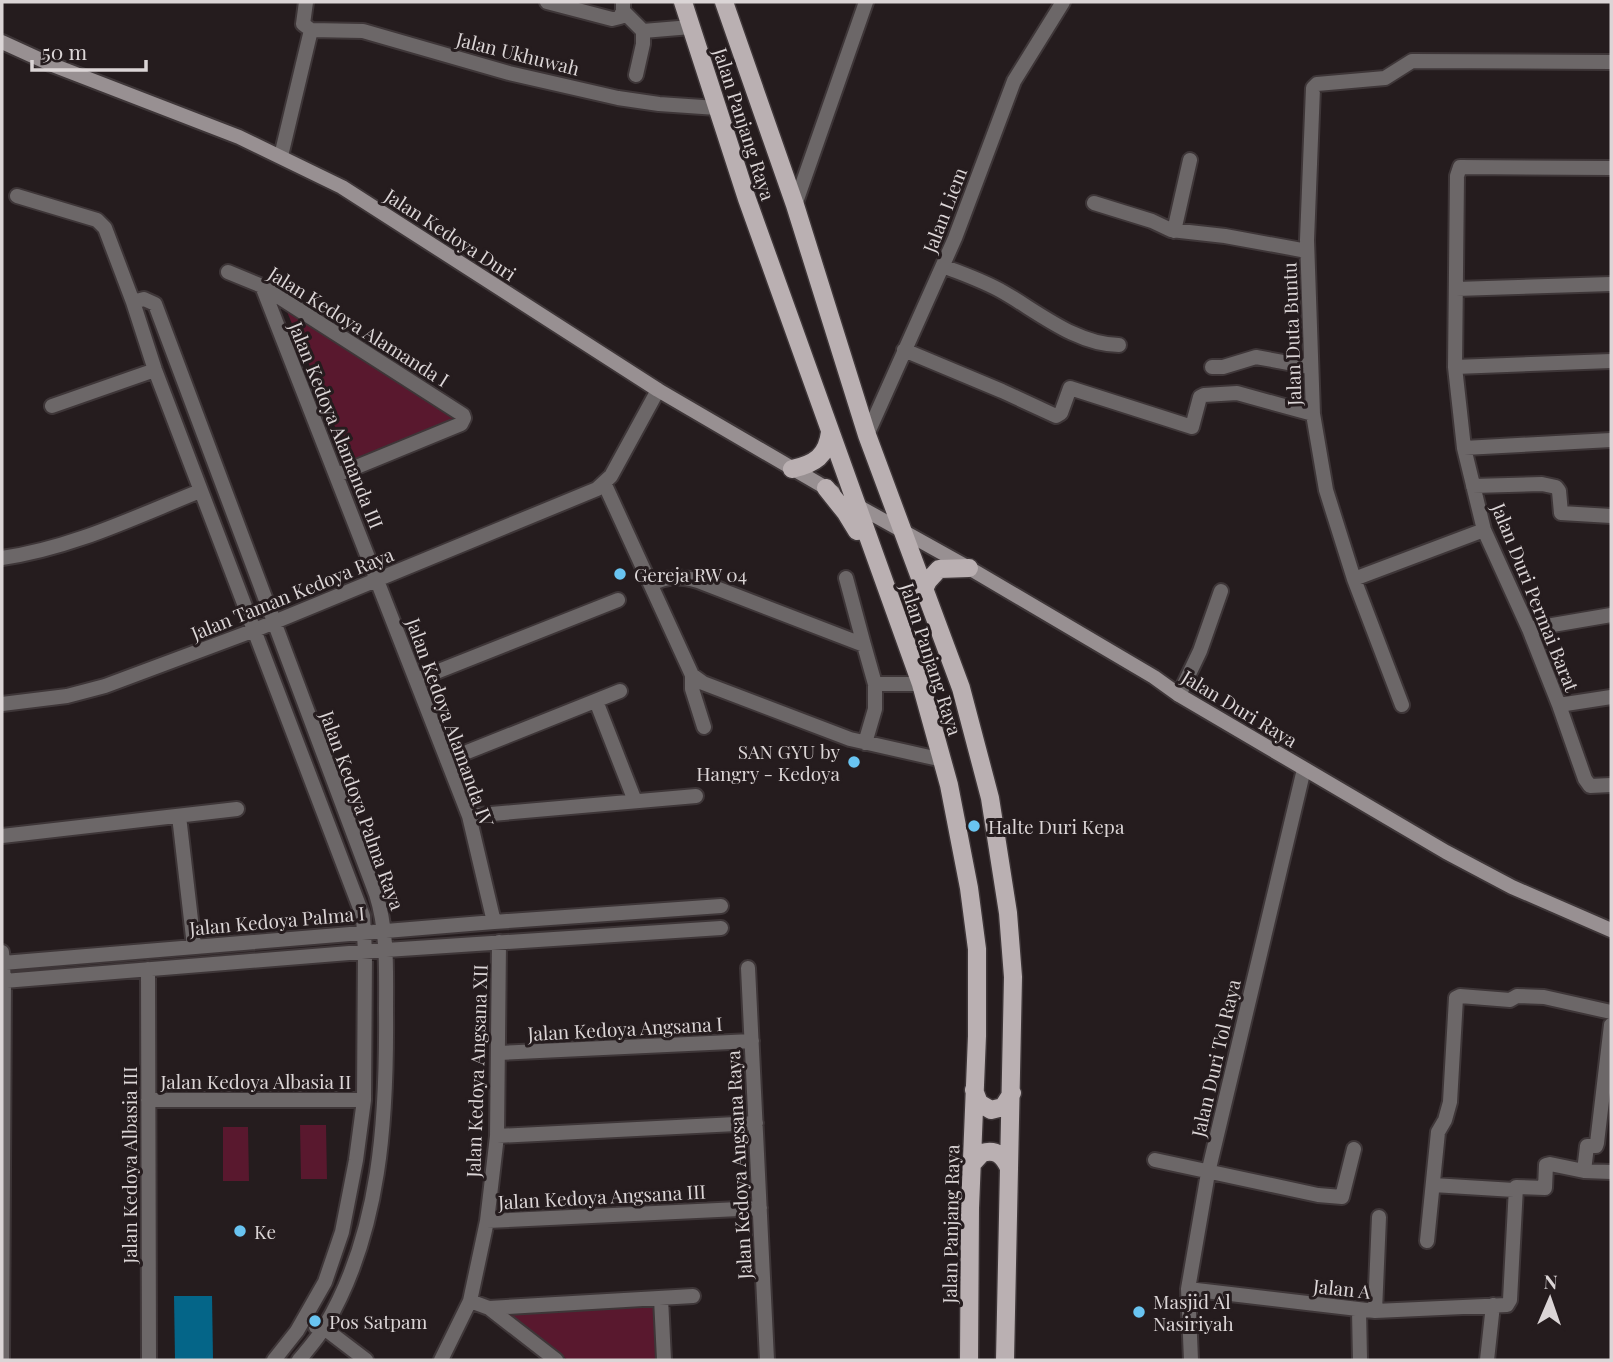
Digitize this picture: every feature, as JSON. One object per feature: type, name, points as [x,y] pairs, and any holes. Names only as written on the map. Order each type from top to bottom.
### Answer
[{"type":"main road","name":"Jalan Panjang Raya","points":[[683,2],[717,108],[856,505],[922,684],[943,760],[975,924],[977,1036],[969,1360]]},
{"type":"main road","name":"Jalan Panjang Raya","points":[[724,2],[795,205],[867,435],[961,688],[980,753],[996,828],[1012,945],[1014,1009],[1005,1360]]},
{"type":"main road","points":[[792,469],[806,466],[820,458],[829,444],[831,431]]},
{"type":"main road","points":[[826,488],[846,513],[880,569]]},
{"type":"main road","points":[[924,589],[939,569],[969,568]]},
{"type":"main road","points":[[974,1090],[979,1103],[991,1110],[1003,1107],[1012,1093]]},
{"type":"main road","points":[[972,1164],[977,1156],[990,1151],[1001,1155],[1009,1168]]},
{"type":"street","points":[[281,156],[311,30],[303,24],[306,2]]},
{"type":"street","points":[[547,2],[612,19],[620,17],[623,6]]},
{"type":"street","points":[[795,205],[866,2]]},
{"type":"street","name":"Jalan Liem","points":[[867,435],[955,238],[1009,90],[1063,2]]},
{"type":"street","points":[[623,6],[643,31],[636,75]]},
{"type":"street","points":[[643,31],[691,27]]},
{"type":"street","name":"Jalan Ukhuwah","points":[[311,30],[363,31],[509,73],[618,98],[717,108]]},
{"type":"street","name":"Jalan Kedoya Duri","points":[[2,42],[50,64],[192,118],[281,156],[353,194],[658,390],[856,505]]},
{"type":"street","name":"Jalan Duta Buntu","points":[[1402,705],[1354,579],[1326,490],[1313,414],[1307,251],[1311,94],[1317,84],[1385,78],[1412,61],[1611,62]]},
{"type":"street","points":[[1174,231],[1180,214],[1190,160]]},
{"type":"street","name":"Jalan Duri Permai Barat","points":[[1611,168],[1460,167],[1457,176],[1455,367],[1464,448],[1484,530],[1529,629],[1585,779],[1590,786],[1611,785]]},
{"type":"street","name":"Jalan Kedoya Palma Raya","points":[[17,196],[97,220],[102,225],[120,264],[155,370],[200,491],[358,900],[365,932],[365,1100],[356,1160],[342,1232],[326,1282],[307,1315],[274,1360]]},
{"type":"street","points":[[1094,203],[1152,221],[1174,231],[1216,234],[1307,251]]},
{"type":"street","points":[[943,266],[1000,290],[1070,332],[1098,343],[1119,345]]},
{"type":"street","name":"Jalan Kedoya Alamanda I","points":[[229,272],[262,286],[461,413],[464,418],[461,424],[337,475]]},
{"type":"street","points":[[1456,289],[1611,284]]},
{"type":"street","name":"Jalan Kedoya Alamanda III","points":[[262,286],[377,579]]},
{"type":"street","name":"Jalan Kedoya Palma Raya","points":[[133,302],[144,299],[155,304],[376,894],[385,930],[387,1087],[380,1160],[369,1215],[337,1304],[324,1328],[299,1360]]},
{"type":"street","points":[[904,351],[1056,416],[1061,414],[1068,390],[1072,388],[1192,427],[1200,397],[1204,395],[1237,393],[1313,414]]},
{"type":"street","points":[[1212,367],[1223,368],[1256,357],[1310,367]]},
{"type":"street","points":[[1455,367],[1611,360]]},
{"type":"street","points":[[52,406],[155,370]]},
{"type":"street","points":[[658,390],[605,485],[692,675],[692,689],[704,727]]},
{"type":"street","points":[[1464,448],[1611,440]]},
{"type":"street","name":"Jalan Taman Kedoya Raya","points":[[2,704],[67,696],[105,686],[255,630],[605,485]]},
{"type":"street","points":[[1473,486],[1556,486],[1561,513],[1611,516]]},
{"type":"street","points":[[2,558],[41,551],[74,541],[200,491]]},
{"type":"street","name":"Jalan Duri Raya","points":[[856,505],[1154,677],[1179,695],[1304,769],[1512,887],[1611,930]]},
{"type":"street","points":[[1354,579],[1484,530]]},
{"type":"street","points":[[652,584],[680,576],[698,581],[864,645]]},
{"type":"street","points":[[846,578],[875,684],[875,709],[865,743]]},
{"type":"street","name":"Jalan Kedoya Alamanda IV","points":[[377,579],[469,816],[494,922]]},
{"type":"street","points":[[1179,695],[1200,651],[1221,591]]},
{"type":"street","points":[[416,680],[618,600]]},
{"type":"street","points":[[1529,629],[1611,615]]},
{"type":"street","points":[[692,675],[703,683],[865,743],[943,760]]},
{"type":"street","points":[[875,684],[922,684]]},
{"type":"street","points":[[447,760],[620,691]]},
{"type":"street","points":[[1559,705],[1611,697]]},
{"type":"street","points":[[596,701],[635,801]]},
{"type":"street","name":"Jalan Duri Tol Raya","points":[[1191,1360],[1188,1289],[1208,1173],[1304,769]]},
{"type":"street","points":[[469,816],[696,796]]},
{"type":"street","points":[[2,836],[237,809]]},
{"type":"street","points":[[179,816],[194,946]]},
{"type":"street","name":"Jalan Kedoya Palma I","points":[[2,958],[721,906]]},
{"type":"street","points":[[606,914],[607,935]]},
{"type":"street","name":"Jalan Kedoya Palma I","points":[[4,981],[386,950],[721,928]]},
{"type":"street","name":"Jalan Kedoya Angsana XII","points":[[441,1360],[470,1301],[487,1221],[497,1136],[499,942]]},
{"type":"street","points":[[2,958],[2,1360]]},
{"type":"street","name":"Jalan Kedoya Angsana Raya","points":[[748,968],[767,1360]]},
{"type":"street","name":"Jalan Kedoya Albasia III","points":[[148,969],[149,1360]]},
{"type":"street","points":[[1427,1241],[1438,1132],[1446,1120],[1450,1102],[1455,998],[1460,996],[1510,1000],[1517,996],[1544,996],[1611,1012]]},
{"type":"street","points":[[1584,1171],[1587,1146],[1596,1146],[1597,1143],[1611,1025]]},
{"type":"street","name":"Jalan Kedoya Angsana I","points":[[499,1053],[752,1041]]},
{"type":"street","name":"Jalan Kedoya Albasia II","points":[[148,1100],[365,1100]]},
{"type":"street","points":[[497,1136],[756,1123]]},
{"type":"street","points":[[1155,1160],[1318,1195],[1342,1197],[1354,1149]]},
{"type":"street","points":[[1487,1360],[1493,1306],[1507,1305],[1510,1302],[1514,1190],[1518,1186],[1545,1188],[1548,1164],[1584,1171],[1611,1172]]},
{"type":"street","points":[[1433,1185],[1514,1190]]},
{"type":"street","name":"Jalan Kedoya Angsana III","points":[[487,1221],[760,1208]]},
{"type":"street","points":[[1375,1311],[1380,1217]]},
{"type":"street","name":"Jalan A","points":[[1188,1289],[1375,1311],[1493,1306]]},
{"type":"street","points":[[489,1308],[694,1296]]},
{"type":"street","points":[[661,1298],[664,1360]]},
{"type":"street","points":[[470,1301],[489,1308],[556,1360]]},
{"type":"street","points":[[1359,1310],[1360,1360]]},
{"type":"street","points":[[307,1315],[307,1320],[314,1326],[324,1328],[366,1360]]},
{"type":"shaded area","points":[[280,295],[468,417],[351,465]]},
{"type":"shaded area","points":[[300,1125],[326,1125],[327,1179],[301,1179]]},
{"type":"shaded area","points":[[223,1127],[248,1127],[249,1181],[223,1181]]},
{"type":"shaded area","points":[[664,1298],[664,1360],[568,1360],[498,1311]]},
{"type":"water","points":[[174,1296],[212,1296],[213,1359],[175,1360]]},
{"type":"place","name":"Gereja RW 04","points":[[620,574]]},
{"type":"place","name":"SAN GYU by Hangry - Kedoya","points":[[854,762]]},
{"type":"place","name":"Halte Duri Kepa","points":[[974,826]]},
{"type":"place","name":"Ke","points":[[240,1231]]},
{"type":"place","name":"Masjid Al Nasiriyah","points":[[1139,1312]]},
{"type":"place","name":"Pos Satpam","points":[[315,1321]]}]
